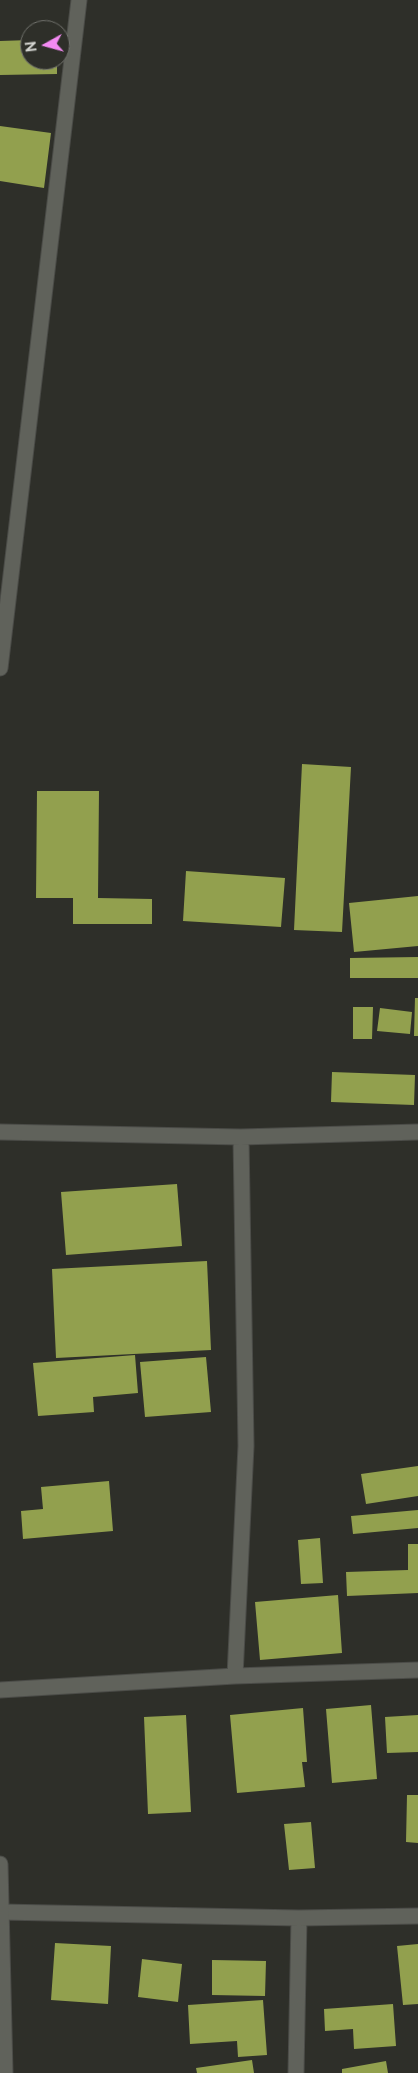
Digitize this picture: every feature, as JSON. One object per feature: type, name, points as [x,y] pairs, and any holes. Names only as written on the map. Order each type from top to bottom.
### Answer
[{"type":"street","points":[[0,668],[79,0]]},
{"type":"street","points":[[0,1132],[241,1137],[418,1132]]},
{"type":"street","points":[[235,1676],[246,1446],[241,1137]]},
{"type":"street","points":[[0,1690],[235,1676],[418,1670]]},
{"type":"street","points":[[0,1864],[5,2073]]},
{"type":"street","points":[[1,1912],[299,1918],[418,1916]]},
{"type":"street","points":[[296,2073],[299,1918]]},
{"type":"building","points":[[20,40],[20,70],[57,70],[57,74],[0,75],[0,41]]},
{"type":"building","points":[[0,126],[51,133],[44,188],[0,181]]},
{"type":"building","points":[[302,764],[351,767],[342,932],[294,930]]},
{"type":"building","points":[[37,791],[99,791],[98,898],[152,899],[152,924],[73,924],[73,898],[36,898]]},
{"type":"building","points":[[186,871],[285,878],[281,927],[183,921]]},
{"type":"building","points":[[418,896],[418,946],[354,952],[349,903]]},
{"type":"building","points":[[418,957],[418,978],[350,978],[350,958]]},
{"type":"building","points":[[415,998],[418,998],[418,1036],[414,1036]]},
{"type":"building","points":[[353,1007],[373,1007],[372,1039],[353,1039]]},
{"type":"building","points":[[380,1008],[412,1012],[410,1034],[377,1031]]},
{"type":"building","points":[[332,1072],[415,1075],[414,1105],[331,1102]]},
{"type":"building","points":[[177,1184],[182,1246],[66,1255],[61,1192]]},
{"type":"building","points":[[207,1261],[211,1350],[56,1358],[52,1269]]},
{"type":"building","points":[[135,1355],[138,1393],[93,1397],[94,1412],[38,1416],[33,1363]]},
{"type":"building","points":[[206,1357],[211,1412],[145,1417],[140,1362]]},
{"type":"building","points":[[418,1466],[418,1496],[366,1504],[361,1474]]},
{"type":"building","points":[[109,1481],[113,1531],[23,1539],[21,1511],[43,1509],[41,1487]]},
{"type":"building","points":[[418,1510],[418,1528],[353,1534],[351,1516]]},
{"type":"building","points":[[320,1538],[323,1583],[301,1584],[298,1540]]},
{"type":"building","points":[[408,1544],[418,1544],[418,1593],[347,1596],[346,1572],[408,1570]]},
{"type":"building","points":[[338,1595],[342,1653],[260,1660],[255,1602]]},
{"type":"building","points":[[371,1705],[377,1779],[332,1783],[326,1709]]},
{"type":"building","points":[[303,1708],[307,1762],[302,1762],[305,1787],[237,1793],[230,1715]]},
{"type":"building","points":[[186,1715],[191,1812],[148,1814],[144,1717]]},
{"type":"building","points":[[418,1715],[418,1752],[387,1753],[385,1717]]},
{"type":"building","points":[[407,1795],[418,1795],[418,1843],[406,1842]]},
{"type":"building","points":[[311,1822],[315,1868],[289,1870],[284,1824]]},
{"type":"building","points":[[55,1943],[111,1946],[108,2004],[51,2000]]},
{"type":"building","points":[[418,1944],[418,2004],[403,2005],[397,1946]]},
{"type":"building","points":[[142,1959],[182,1964],[178,2002],[138,1997]]},
{"type":"building","points":[[212,1960],[266,1961],[265,1996],[212,1995]]},
{"type":"building","points":[[263,2000],[267,2055],[238,2057],[237,2041],[190,2044],[188,2005]]},
{"type":"building","points":[[393,2004],[396,2046],[354,2049],[353,2029],[325,2031],[324,2009]]},
{"type":"building","points":[[252,2060],[254,2073],[197,2073],[196,2068]]},
{"type":"building","points":[[386,2061],[388,2073],[342,2073],[342,2069]]}]
